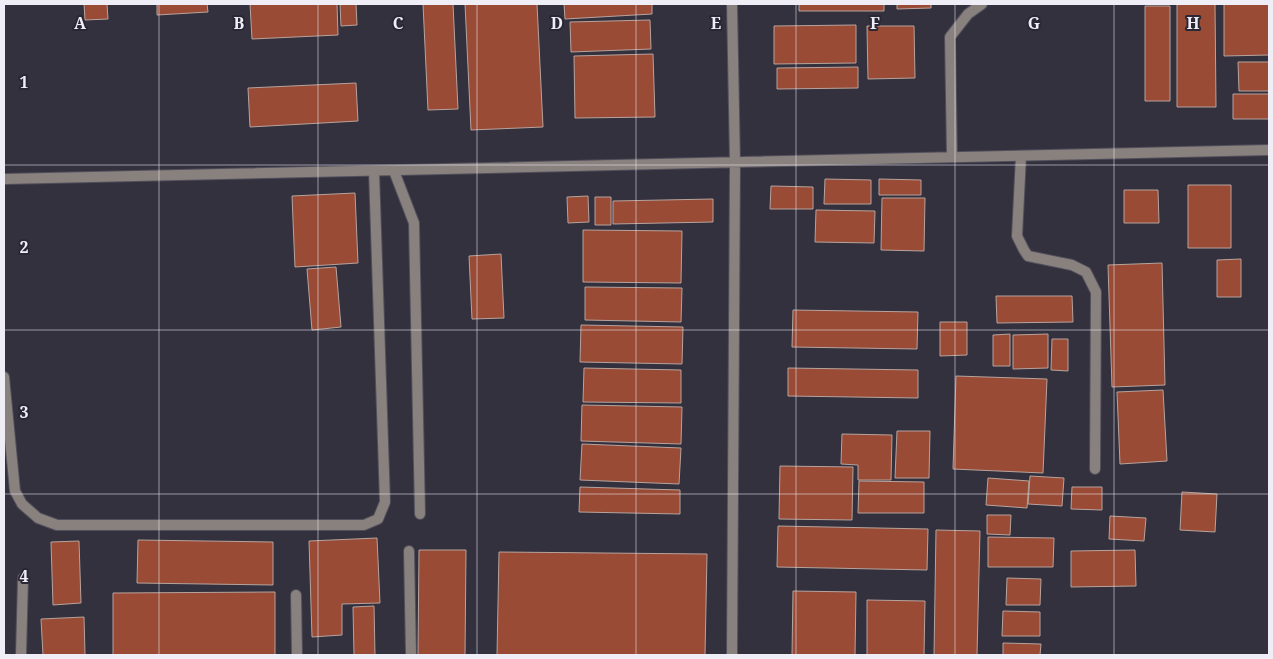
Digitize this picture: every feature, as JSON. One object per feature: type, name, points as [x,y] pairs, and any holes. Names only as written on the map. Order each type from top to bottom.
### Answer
[{"type":"street","points":[[732,4],[735,163],[732,655]]},
{"type":"street","points":[[952,158],[950,37],[968,14],[982,4]]},
{"type":"street","points":[[4,179],[1269,150]]},
{"type":"street","points":[[1021,156],[1018,236],[1024,250],[1028,256],[1072,265],[1086,272],[1096,292],[1095,469]]},
{"type":"street","points":[[4,377],[15,491],[22,504],[38,518],[57,525],[364,525],[378,519],[385,502],[374,171]]},
{"type":"street","points":[[394,171],[414,223],[420,514]]},
{"type":"street","points":[[409,551],[412,655]]},
{"type":"street","points":[[21,655],[23,578]]},
{"type":"street","points":[[296,595],[297,655]]},
{"type":"building","points":[[84,4],[107,4],[108,19],[85,20]]},
{"type":"building","points":[[157,4],[207,4],[208,12],[157,15]]},
{"type":"building","points":[[250,4],[337,4],[338,35],[252,39]]},
{"type":"building","points":[[340,4],[356,4],[357,25],[341,26]]},
{"type":"building","points":[[423,4],[453,4],[458,109],[428,110]]},
{"type":"building","points":[[465,4],[537,4],[543,127],[471,130]]},
{"type":"building","points":[[564,4],[652,4],[652,14],[565,19]]},
{"type":"building","points":[[799,4],[884,4],[884,11],[799,11]]},
{"type":"building","points":[[897,4],[931,4],[931,8],[897,9]]},
{"type":"building","points":[[1177,4],[1215,4],[1216,107],[1177,107]]},
{"type":"building","points":[[1224,4],[1269,4],[1269,55],[1224,56]]},
{"type":"building","points":[[1145,6],[1170,6],[1170,101],[1145,101]]},
{"type":"building","points":[[650,20],[651,49],[571,52],[570,22]]},
{"type":"building","points":[[856,25],[856,63],[774,64],[774,26]]},
{"type":"building","points":[[867,26],[914,26],[915,78],[868,79]]},
{"type":"building","points":[[653,54],[655,117],[575,118],[574,56]]},
{"type":"building","points":[[1238,62],[1269,62],[1269,91],[1239,91]]},
{"type":"building","points":[[858,67],[858,88],[777,89],[777,68]]},
{"type":"building","points":[[356,83],[358,121],[250,127],[248,88]]},
{"type":"building","points":[[1233,94],[1269,94],[1269,119],[1233,119]]},
{"type":"building","points":[[825,179],[871,180],[871,204],[824,204]]},
{"type":"building","points":[[879,179],[921,180],[921,195],[879,195]]},
{"type":"building","points":[[1188,185],[1231,185],[1231,248],[1188,248]]},
{"type":"building","points":[[771,186],[813,187],[813,209],[770,209]]},
{"type":"building","points":[[1124,190],[1158,190],[1159,223],[1124,223]]},
{"type":"building","points":[[355,193],[358,263],[295,267],[292,196]]},
{"type":"building","points":[[588,196],[589,222],[568,223],[567,197]]},
{"type":"building","points":[[595,197],[611,197],[611,225],[595,225]]},
{"type":"building","points":[[882,198],[925,198],[924,251],[881,250]]},
{"type":"building","points":[[713,199],[713,222],[613,224],[613,201]]},
{"type":"building","points":[[816,210],[875,211],[874,243],[815,242]]},
{"type":"building","points":[[583,230],[682,231],[681,283],[583,282]]},
{"type":"building","points":[[501,254],[504,318],[472,319],[469,256]]},
{"type":"building","points":[[1241,259],[1241,297],[1217,297],[1217,260]]},
{"type":"building","points":[[1162,263],[1165,385],[1112,387],[1108,265]]},
{"type":"building","points":[[336,267],[341,327],[312,330],[307,269]]},
{"type":"building","points":[[585,287],[682,288],[681,322],[585,320]]},
{"type":"building","points":[[996,296],[1072,296],[1073,322],[997,323]]},
{"type":"building","points":[[793,310],[918,312],[917,349],[792,347]]},
{"type":"building","points":[[940,322],[967,322],[967,355],[940,356]]},
{"type":"building","points":[[581,325],[683,327],[682,364],[580,362]]},
{"type":"building","points":[[1010,334],[1010,366],[993,366],[993,335]]},
{"type":"building","points":[[1048,334],[1048,368],[1013,369],[1013,335]]},
{"type":"building","points":[[1052,339],[1068,339],[1068,371],[1051,370]]},
{"type":"building","points":[[584,368],[681,370],[681,403],[583,402]]},
{"type":"building","points":[[788,368],[918,370],[918,398],[788,396]]},
{"type":"building","points":[[956,376],[1047,379],[1043,473],[953,469]]},
{"type":"building","points":[[1163,390],[1167,461],[1120,464],[1117,392]]},
{"type":"building","points":[[582,405],[682,407],[681,444],[581,441]]},
{"type":"building","points":[[897,431],[930,431],[929,478],[895,478]]},
{"type":"building","points":[[842,434],[892,435],[891,480],[858,480],[858,465],[841,464]]},
{"type":"building","points":[[582,444],[681,448],[679,484],[580,480]]},
{"type":"building","points":[[780,466],[853,467],[852,520],[779,519]]},
{"type":"building","points":[[1030,476],[1064,478],[1062,506],[1028,504]]},
{"type":"building","points":[[988,478],[1029,481],[1027,508],[986,505]]},
{"type":"building","points":[[859,481],[924,482],[924,513],[858,513]]},
{"type":"building","points":[[580,487],[680,490],[680,514],[579,512]]},
{"type":"building","points":[[1072,487],[1102,487],[1102,510],[1071,509]]},
{"type":"building","points":[[1182,492],[1217,494],[1215,532],[1180,530]]},
{"type":"building","points":[[987,515],[1011,515],[1010,535],[987,534]]},
{"type":"building","points":[[1110,516],[1146,518],[1144,541],[1109,539]]},
{"type":"building","points":[[778,526],[928,529],[927,570],[777,567]]},
{"type":"building","points":[[936,530],[980,531],[977,655],[934,655]]},
{"type":"building","points":[[988,537],[1054,538],[1053,567],[988,567]]},
{"type":"building","points":[[377,538],[380,603],[342,604],[342,635],[312,637],[309,541]]},
{"type":"building","points":[[138,540],[273,542],[273,585],[137,583]]},
{"type":"building","points":[[79,541],[81,603],[53,605],[51,542]]},
{"type":"building","points":[[419,550],[466,550],[465,655],[418,655]]},
{"type":"building","points":[[1135,550],[1136,586],[1071,587],[1071,551]]},
{"type":"building","points":[[499,552],[707,554],[705,655],[497,655]]},
{"type":"building","points":[[1007,578],[1041,579],[1040,605],[1006,605]]},
{"type":"building","points":[[793,591],[856,592],[855,655],[792,655]]},
{"type":"building","points":[[275,592],[275,655],[113,655],[113,593]]},
{"type":"building","points":[[867,600],[925,601],[924,655],[867,655]]},
{"type":"building","points":[[374,606],[375,655],[354,655],[353,607]]},
{"type":"building","points":[[1003,611],[1040,612],[1040,636],[1002,636]]},
{"type":"building","points":[[84,617],[85,655],[43,655],[41,619]]},
{"type":"building","points":[[1003,643],[1041,644],[1040,655],[1003,655]]}]
